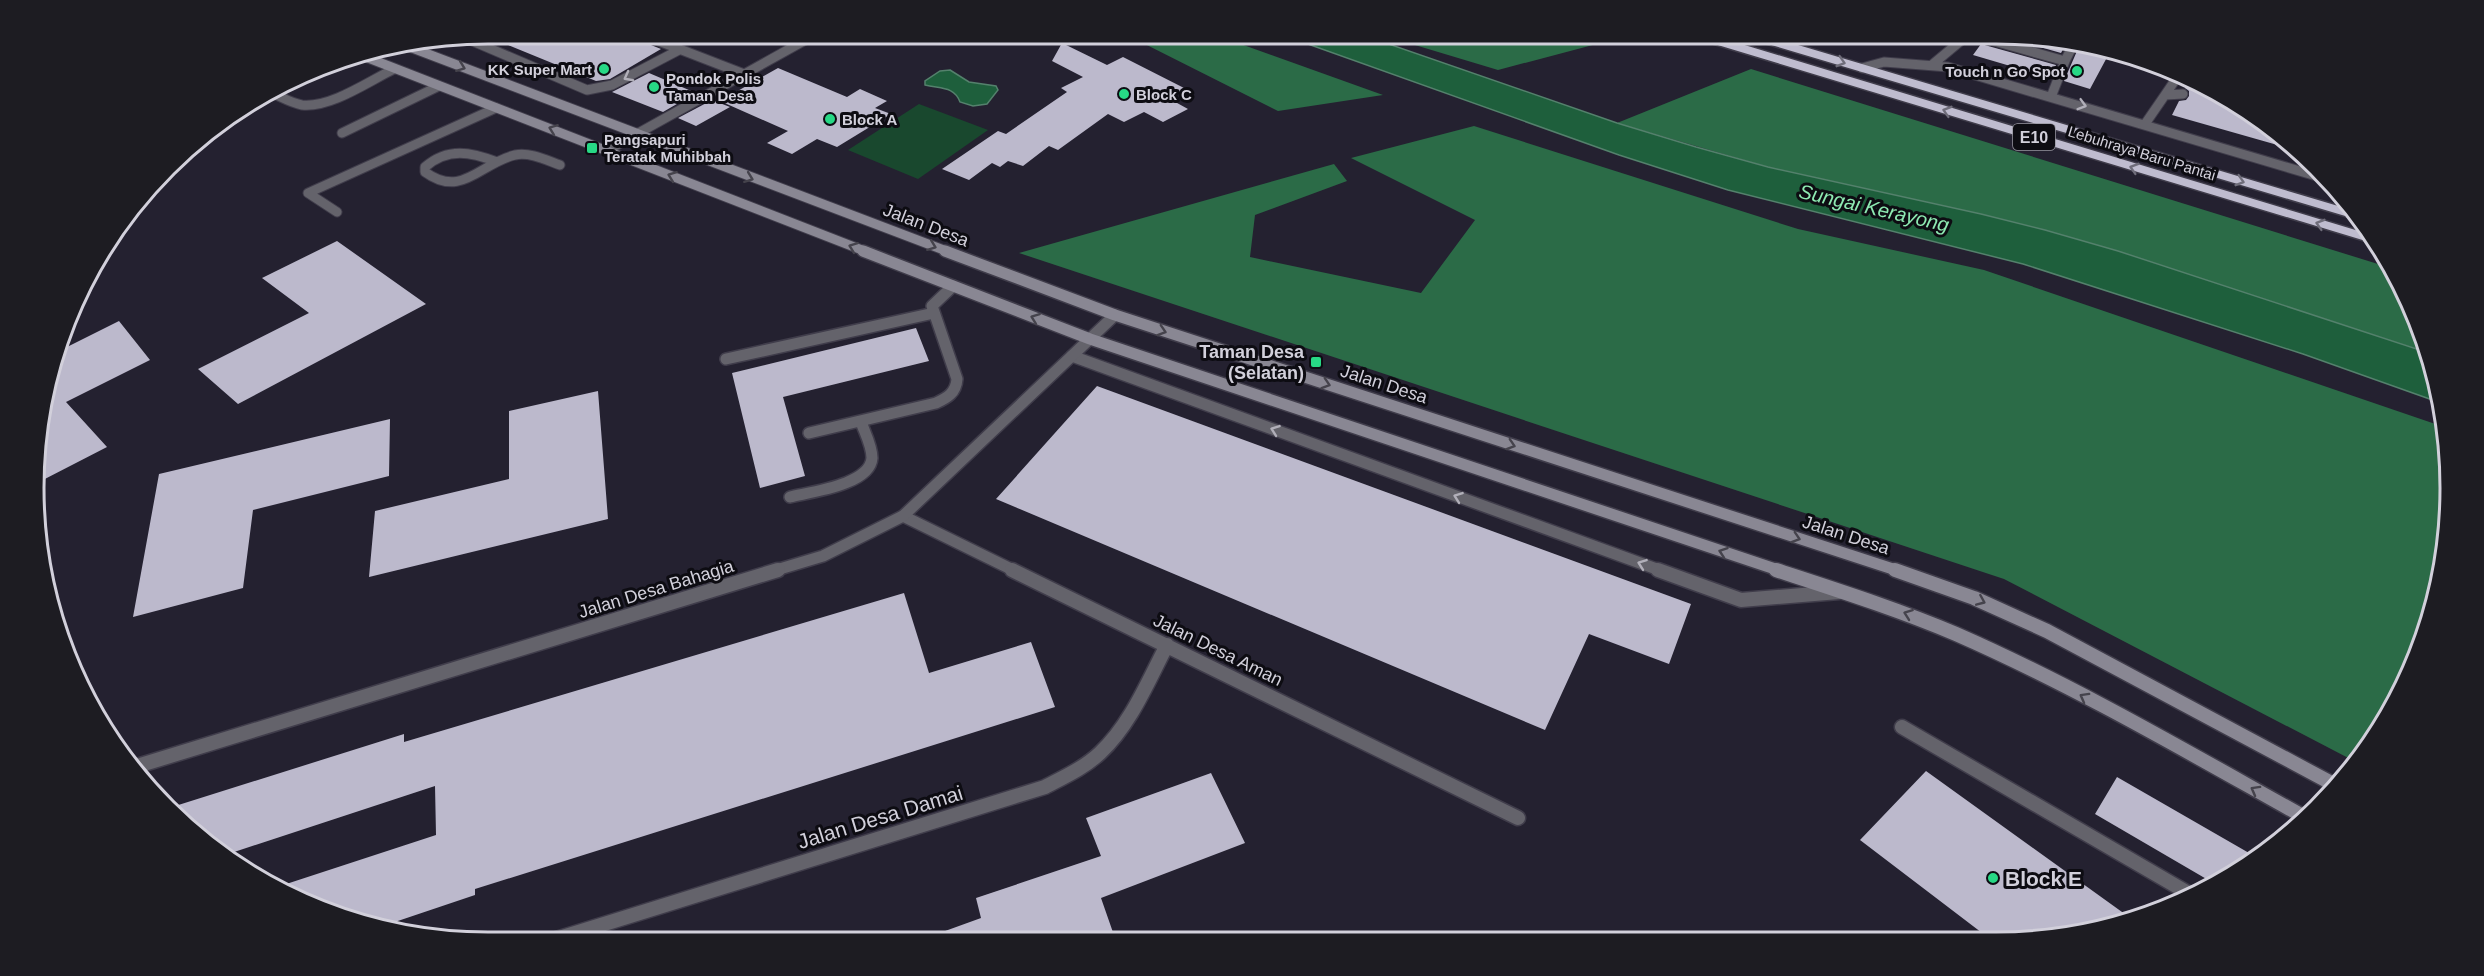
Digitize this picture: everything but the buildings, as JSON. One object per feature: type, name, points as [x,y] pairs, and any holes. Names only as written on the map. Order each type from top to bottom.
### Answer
[{"type":"highway","name":"Lebuhraya Baru Pantai","points":[[1728,44],[2363,237]]},
{"type":"highway","name":"Lebuhraya Baru Pantai","points":[[1782,44],[2346,213]]},
{"type":"main road","name":"Jalan Desa","points":[[416,49],[635,135],[1114,315],[1890,568],[1974,598],[2047,631],[2329,782]]},
{"type":"main road","points":[[371,60],[1090,339],[1905,613],[1976,642],[2048,678],[2298,814]]},
{"type":"street","points":[[479,44],[587,90],[612,85],[679,50]]},
{"type":"street","points":[[665,44],[744,74]]},
{"type":"street","points":[[608,150],[798,44]]},
{"type":"street","points":[[1932,64],[1956,44]]},
{"type":"street","points":[[2007,44],[2065,61]]},
{"type":"street","points":[[2051,96],[2071,50]]},
{"type":"street","points":[[1862,68],[1884,62],[1932,64],[1961,70],[2308,172]]},
{"type":"street","points":[[279,96],[297,103],[312,104],[329,99],[394,69]]},
{"type":"street","points":[[2145,124],[2175,81]]},
{"type":"street","points":[[342,133],[439,86]]},
{"type":"street","points":[[2165,95],[2183,94]]},
{"type":"street","points":[[337,212],[308,193],[496,108]]},
{"type":"street","points":[[497,162],[474,153],[459,151],[430,162],[425,167],[425,172],[437,180],[455,182],[475,176],[506,157],[527,154],[560,165]]},
{"type":"street","points":[[809,433],[936,403],[953,393],[957,386],[957,379],[932,306],[952,286]]},
{"type":"street","points":[[726,359],[934,313]]},
{"type":"street","name":"Jalan Desa Bahagia","points":[[140,765],[823,556],[903,516],[1114,315]]},
{"type":"street","points":[[1072,356],[1741,600],[1840,592]]},
{"type":"street","points":[[790,497],[845,484],[866,472],[871,464],[872,455],[861,422]]},
{"type":"street","name":"Jalan Desa Aman","points":[[903,516],[1518,818]]},
{"type":"street","name":"Jalan Desa Damai","points":[[578,932],[1046,786],[1076,771],[1103,751],[1125,721],[1167,645]]},
{"type":"street","points":[[1902,727],[2184,891]]},
{"type":"shaded area","points":[[1145,44],[1241,44],[1383,95],[1278,111]]},
{"type":"shaded area","points":[[1412,44],[1596,44],[1498,70]]},
{"type":"shaded area","points":[[1751,69],[2380,265],[2395,291],[2418,349],[2118,251],[2045,230],[1768,167],[1617,123]]},
{"type":"shaded area","points":[[919,104],[988,130],[918,179],[848,150]]},
{"type":"shaded area","points":[[1474,126],[1798,229],[1984,270],[2436,424],[2440,459],[2440,517],[2437,546],[2417,631],[2395,685],[2349,759],[2004,579],[1019,253],[1334,164],[1347,181],[1255,215],[1250,257],[1421,293],[1475,220],[1351,158]]},
{"type":"water","name":"Sungai Kerayong","points":[[1308,44],[1389,44],[1617,123],[1696,147],[1768,167],[1981,214],[2118,251],[2418,349],[2432,400],[2303,354],[2023,264],[1728,190],[1619,155]]},
{"type":"water","points":[[950,70],[969,82],[996,86],[998,90],[987,104],[973,106],[960,102],[950,91],[925,85],[925,81],[940,71]]},
{"type":"place","name":"KK Super Mart","points":[[604,69]]},
{"type":"place","name":"Touch n Go Spot","points":[[2077,71]]},
{"type":"place","name":"Pondok Polis Taman Desa","points":[[654,87]]},
{"type":"place","name":"Block C","points":[[1124,94]]},
{"type":"place","name":"Block A","points":[[830,119]]},
{"type":"place","name":"Pangsapuri Teratak Muhibbah","points":[[592,148]]},
{"type":"place","name":"Taman Desa (Selatan)","points":[[1316,362]]},
{"type":"place","name":"Block E","points":[[1993,878]]}]
